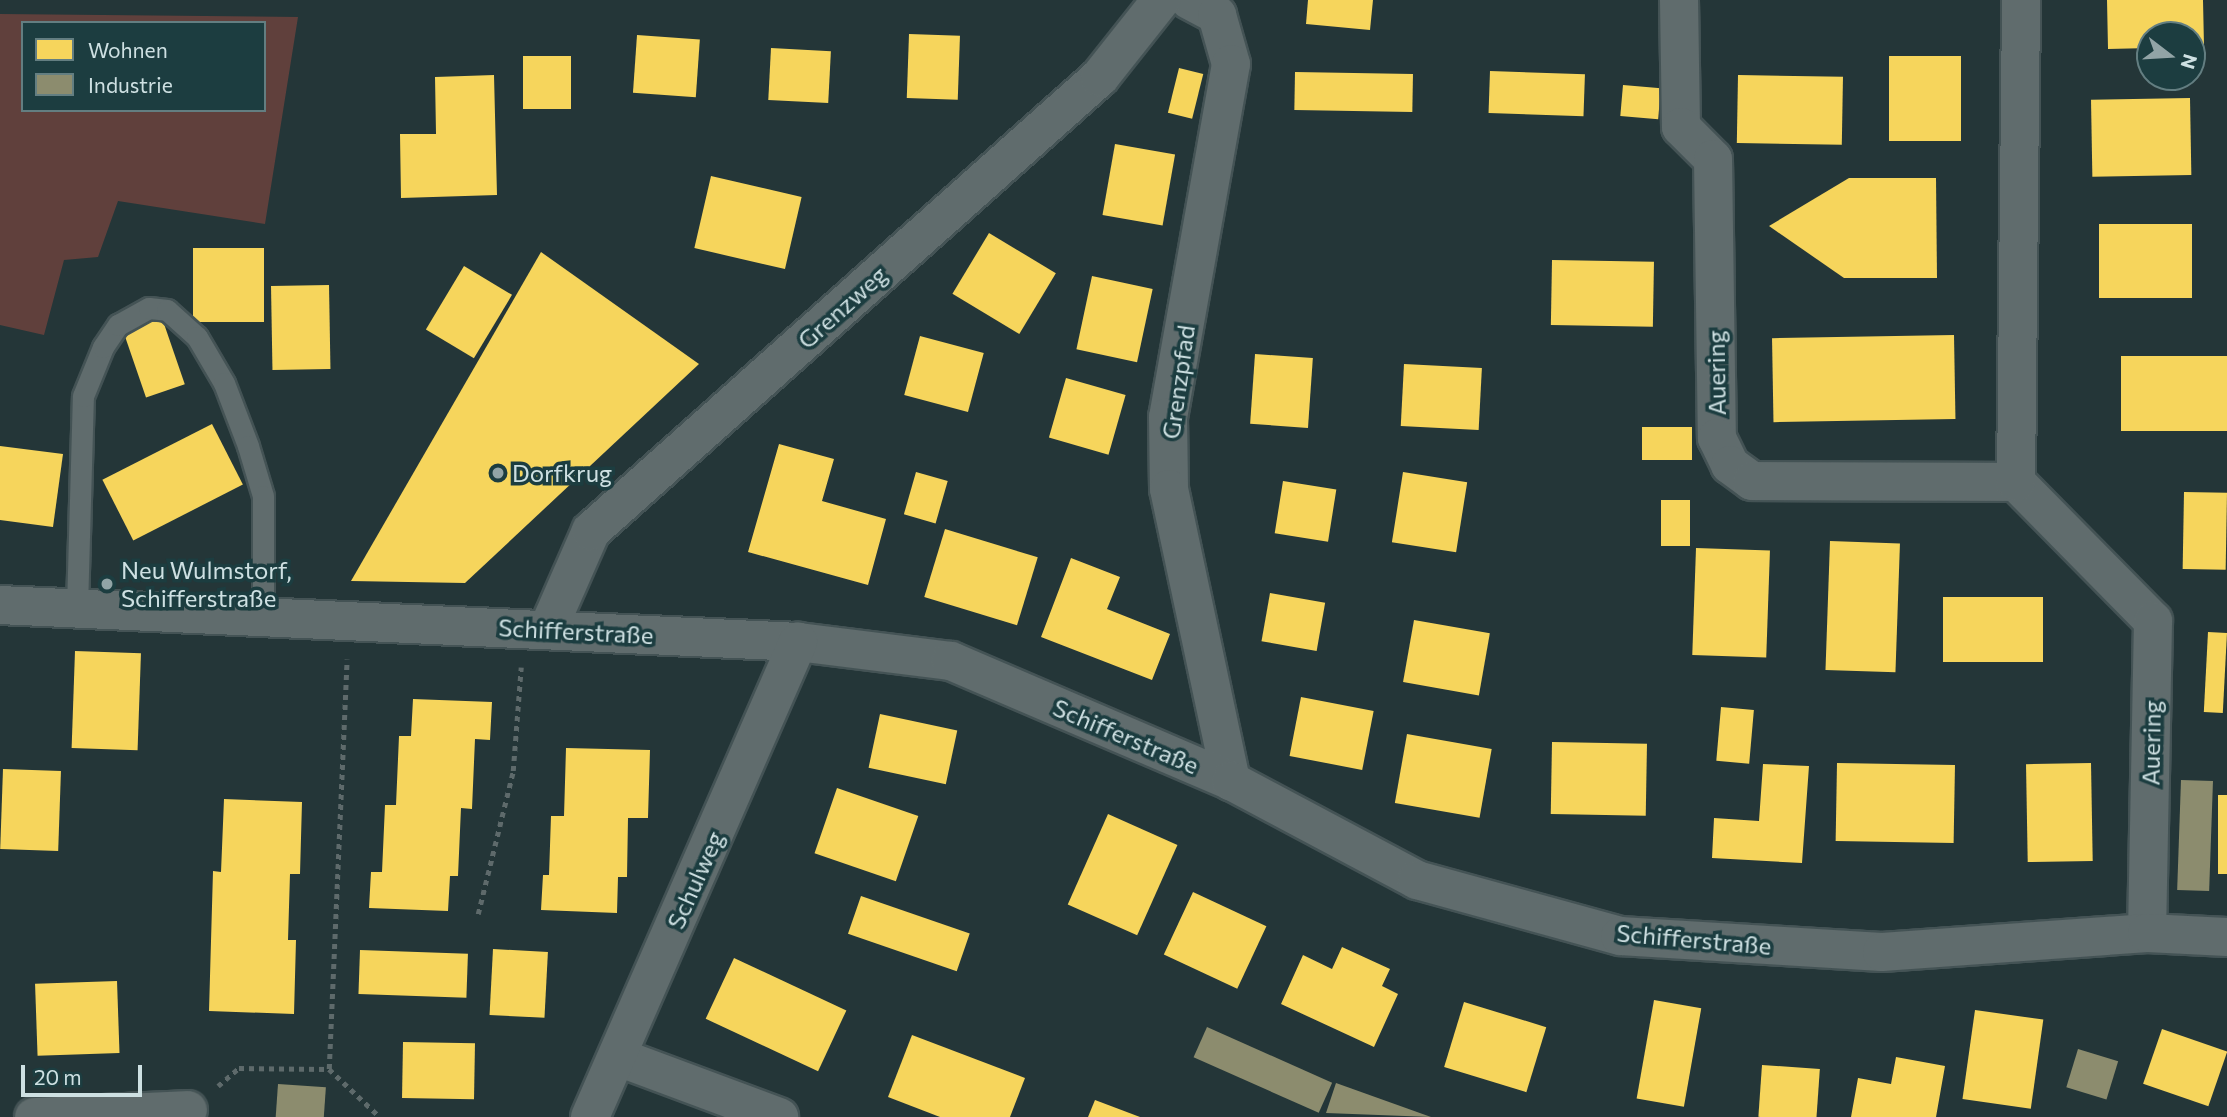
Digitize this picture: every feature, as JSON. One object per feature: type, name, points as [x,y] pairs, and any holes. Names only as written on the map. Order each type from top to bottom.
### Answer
[{"type":"street","name":"Grenzweg","points":[[536,629],[591,531],[1100,77],[1161,0]]},
{"type":"street","name":"Grenzpfad","points":[[1189,0],[1217,15],[1231,64],[1168,417],[1169,489],[1231,780]]},
{"type":"street","name":"Auering","points":[[1679,0],[1681,127],[1713,159],[1717,438],[1730,465],[1752,481],[2016,482],[2153,621],[2147,933]]},
{"type":"street","points":[[2016,482],[2021,0]]},
{"type":"street","name":"Schifferstraße","points":[[0,605],[798,642],[951,661],[1231,780],[1417,880],[1620,936],[1882,952],[2147,933],[2227,937]]},
{"type":"street","name":"Schulweg","points":[[590,1117],[798,642]]},
{"type":"street","points":[[618,1056],[779,1117]]},
{"type":"street","points":[[34,1117],[188,1110]]},
{"type":"lane","points":[[77,608],[83,396],[103,346],[118,325],[149,308],[167,310],[197,337],[224,383],[248,446],[263,496],[263,617]]},
{"type":"path","points":[[329,1069],[349,620]]},
{"type":"path","points":[[478,914],[513,771],[536,629]]},
{"type":"path","points":[[188,1110],[239,1069],[329,1069],[380,1117]]},
{"type":"shaded area","points":[[0,14],[298,17],[265,224],[118,201],[98,257],[64,260],[44,335],[0,325]]},
{"type":"building: Wohnen","points":[[1308,0],[1373,0],[1370,30],[1306,24]]},
{"type":"building: Wohnen","points":[[2107,0],[2203,0],[2203,21],[2136,21],[2136,48],[2108,49]]},
{"type":"building: Wohnen","points":[[909,34],[960,36],[958,100],[907,98]]},
{"type":"building: Wohnen","points":[[637,35],[700,39],[696,97],[633,93]]},
{"type":"building: Wohnen","points":[[771,48],[831,51],[828,103],[768,100]]},
{"type":"building: Wohnen","points":[[523,56],[571,56],[571,109],[523,109]]},
{"type":"building: Wohnen","points":[[1889,56],[1961,56],[1961,141],[1889,141]]},
{"type":"building: Wohnen","points":[[1179,68],[1203,74],[1192,119],[1168,113]]},
{"type":"building: Wohnen","points":[[1490,71],[1585,74],[1583,116],[1489,113]]},
{"type":"building: Wohnen","points":[[1295,72],[1413,74],[1412,112],[1294,110]]},
{"type":"building: Wohnen","points":[[494,75],[497,195],[401,198],[400,134],[436,134],[435,77]]},
{"type":"building: Wohnen","points":[[1738,75],[1843,77],[1842,145],[1737,143]]},
{"type":"building: Wohnen","points":[[1623,85],[1661,88],[1658,119],[1620,116]]},
{"type":"building: Wohnen","points":[[2190,98],[2191,175],[2092,177],[2091,100]]},
{"type":"building: Wohnen","points":[[1115,144],[1175,155],[1163,225],[1102,215]]},
{"type":"building: Wohnen","points":[[711,176],[802,197],[785,269],[694,248]]},
{"type":"building: Wohnen","points":[[1849,178],[1936,178],[1937,278],[1844,278],[1769,226]]},
{"type":"building: Wohnen","points":[[2099,224],[2192,224],[2192,298],[2099,298]]},
{"type":"building: Wohnen","points":[[989,233],[1056,273],[1019,334],[952,294]]},
{"type":"building: Wohnen","points":[[193,248],[264,248],[264,322],[193,322]]},
{"type":"building: Wohnen","name":"Dorfkrug","points":[[541,252],[699,364],[465,583],[351,581]]},
{"type":"building: Wohnen","points":[[1552,260],[1654,262],[1653,327],[1551,325]]},
{"type":"building: Wohnen","points":[[464,266],[512,295],[474,358],[426,329]]},
{"type":"building: Wohnen","points":[[1092,276],[1153,289],[1137,362],[1076,349]]},
{"type":"building: Wohnen","points":[[329,285],[330,369],[272,370],[271,286]]},
{"type":"building: Wohnen","points":[[162,318],[185,384],[146,398],[123,331]]},
{"type":"building: Wohnen","points":[[1954,335],[1955,419],[1773,422],[1772,338]]},
{"type":"building: Wohnen","points":[[920,336],[984,353],[968,412],[904,395]]},
{"type":"building: Wohnen","points":[[1255,354],[1313,358],[1308,428],[1250,424]]},
{"type":"building: Wohnen","points":[[2121,356],[2227,356],[2227,431],[2121,431]]},
{"type":"building: Wohnen","points":[[1404,364],[1482,368],[1479,430],[1401,426]]},
{"type":"building: Wohnen","points":[[1066,378],[1126,395],[1109,455],[1049,438]]},
{"type":"building: Wohnen","points":[[212,424],[243,485],[133,540],[102,480]]},
{"type":"building: Wohnen","points":[[1642,427],[1692,427],[1692,460],[1642,460]]},
{"type":"building: Wohnen","points":[[779,444],[834,459],[822,501],[886,519],[868,585],[748,552]]},
{"type":"building: Wohnen","points":[[0,446],[63,454],[53,527],[0,520]]},
{"type":"building: Wohnen","points":[[916,472],[948,481],[936,523],[904,514]]},
{"type":"building: Wohnen","points":[[1403,472],[1467,482],[1456,552],[1392,542]]},
{"type":"building: Wohnen","points":[[1283,481],[1336,489],[1328,542],[1275,533]]},
{"type":"building: Wohnen","points":[[2184,492],[2227,493],[2226,570],[2183,569]]},
{"type":"building: Wohnen","points":[[1661,500],[1690,500],[1690,546],[1661,546]]},
{"type":"building: Wohnen","points":[[945,529],[1038,557],[1017,625],[924,597]]},
{"type":"building: Wohnen","points":[[1830,541],[1900,543],[1895,672],[1825,670]]},
{"type":"building: Wohnen","points":[[1696,548],[1770,551],[1766,658],[1692,655]]},
{"type":"building: Wohnen","points":[[1071,558],[1120,577],[1107,609],[1170,634],[1152,680],[1041,637]]},
{"type":"building: Wohnen","points":[[1270,593],[1325,603],[1317,651],[1261,641]]},
{"type":"building: Wohnen","points":[[1943,597],[2043,597],[2043,662],[1943,662]]},
{"type":"building: Wohnen","points":[[1414,620],[1490,633],[1479,695],[1403,682]]},
{"type":"building: Wohnen","points":[[2208,632],[2227,633],[2223,713],[2204,712]]},
{"type":"building: Wohnen","points":[[75,651],[141,653],[138,750],[72,748]]},
{"type":"building: Wohnen","points":[[1301,697],[1374,711],[1362,770],[1290,756]]},
{"type":"building: Wohnen","points":[[413,699],[492,702],[490,740],[475,739],[472,809],[461,808],[458,876],[450,876],[448,911],[369,908],[371,872],[382,872],[385,805],[396,805],[399,736],[411,736]]},
{"type":"building: Wohnen","points":[[1721,707],[1754,710],[1749,764],[1716,761]]},
{"type":"building: Wohnen","points":[[880,714],[957,730],[946,784],[869,768]]},
{"type":"building: Wohnen","points":[[1407,734],[1492,749],[1480,818],[1395,803]]},
{"type":"building: Wohnen","points":[[1552,742],[1647,744],[1646,816],[1551,814]]},
{"type":"building: Wohnen","points":[[566,748],[650,750],[648,818],[628,818],[627,877],[618,877],[617,913],[541,910],[543,875],[549,875],[551,816],[564,816]]},
{"type":"building: Wohnen","points":[[1837,763],[1955,765],[1954,843],[1836,841]]},
{"type":"building: Wohnen","points":[[2091,763],[2093,861],[2028,862],[2026,764]]},
{"type":"building: Wohnen","points":[[1763,764],[1809,766],[1802,863],[1712,858],[1714,818],[1759,821]]},
{"type":"building: Wohnen","points":[[3,769],[61,771],[58,851],[0,849]]},
{"type":"building: Wohnen","points":[[837,788],[918,816],[896,881],[815,853]]},
{"type":"building: Wohnen","points":[[2218,795],[2227,795],[2227,874],[2218,874]]},
{"type":"building: Wohnen","points":[[224,799],[302,802],[300,874],[290,874],[288,940],[296,940],[294,1014],[209,1011],[213,871],[221,872]]},
{"type":"building: Wohnen","points":[[1108,814],[1177,845],[1137,935],[1068,904]]},
{"type":"building: Wohnen","points":[[1193,892],[1266,926],[1237,989],[1164,955]]},
{"type":"building: Wohnen","points":[[861,896],[970,933],[957,971],[848,934]]},
{"type":"building: Wohnen","points":[[1342,947],[1390,969],[1382,986],[1398,994],[1374,1047],[1281,1004],[1303,955],[1332,969]]},
{"type":"building: Wohnen","points":[[493,949],[548,952],[544,1018],[490,1015]]},
{"type":"building: Wohnen","points":[[360,950],[468,954],[466,998],[358,994]]},
{"type":"building: Wohnen","points":[[734,958],[846,1010],[818,1071],[706,1019]]},
{"type":"building: Wohnen","points":[[117,981],[120,1053],[38,1056],[35,984]]},
{"type":"building: Wohnen","points":[[1654,1000],[1701,1008],[1684,1107],[1637,1098]]},
{"type":"building: Wohnen","points":[[1464,1002],[1546,1027],[1526,1092],[1444,1067]]},
{"type":"building: Wohnen","points":[[1975,1010],[2043,1020],[2031,1109],[1962,1099]]},
{"type":"building: Wohnen","points":[[2162,1029],[2227,1051],[2208,1106],[2143,1084]]},
{"type":"building: Wohnen","points":[[912,1035],[1025,1078],[1010,1117],[940,1117],[888,1097]]},
{"type":"building: Wohnen","points":[[403,1042],[475,1043],[474,1099],[402,1098]]},
{"type":"building: Wohnen","points":[[1896,1057],[1945,1066],[1936,1117],[1851,1117],[1858,1078],[1891,1084]]},
{"type":"building: Wohnen","points":[[1762,1065],[1820,1069],[1817,1117],[1758,1117]]},
{"type":"building: Wohnen","points":[[1095,1100],[1140,1117],[1088,1117]]},
{"type":"building: Industrie","points":[[2181,780],[2213,781],[2209,891],[2177,890]]},
{"type":"building: Industrie","points":[[1207,1027],[1332,1083],[1319,1113],[1194,1057]]},
{"type":"building: Industrie","points":[[2078,1049],[2118,1061],[2106,1100],[2066,1087]]},
{"type":"building: Industrie","points":[[1336,1083],[1431,1117],[1326,1113]]},
{"type":"building: Industrie","points":[[278,1084],[326,1087],[324,1117],[276,1117]]},
{"type":"place","name":"Dorfkrug","points":[[498,473]]},
{"type":"place","name":"Neu Wulmstorf, Schifferstraße","points":[[107,584]]}]
